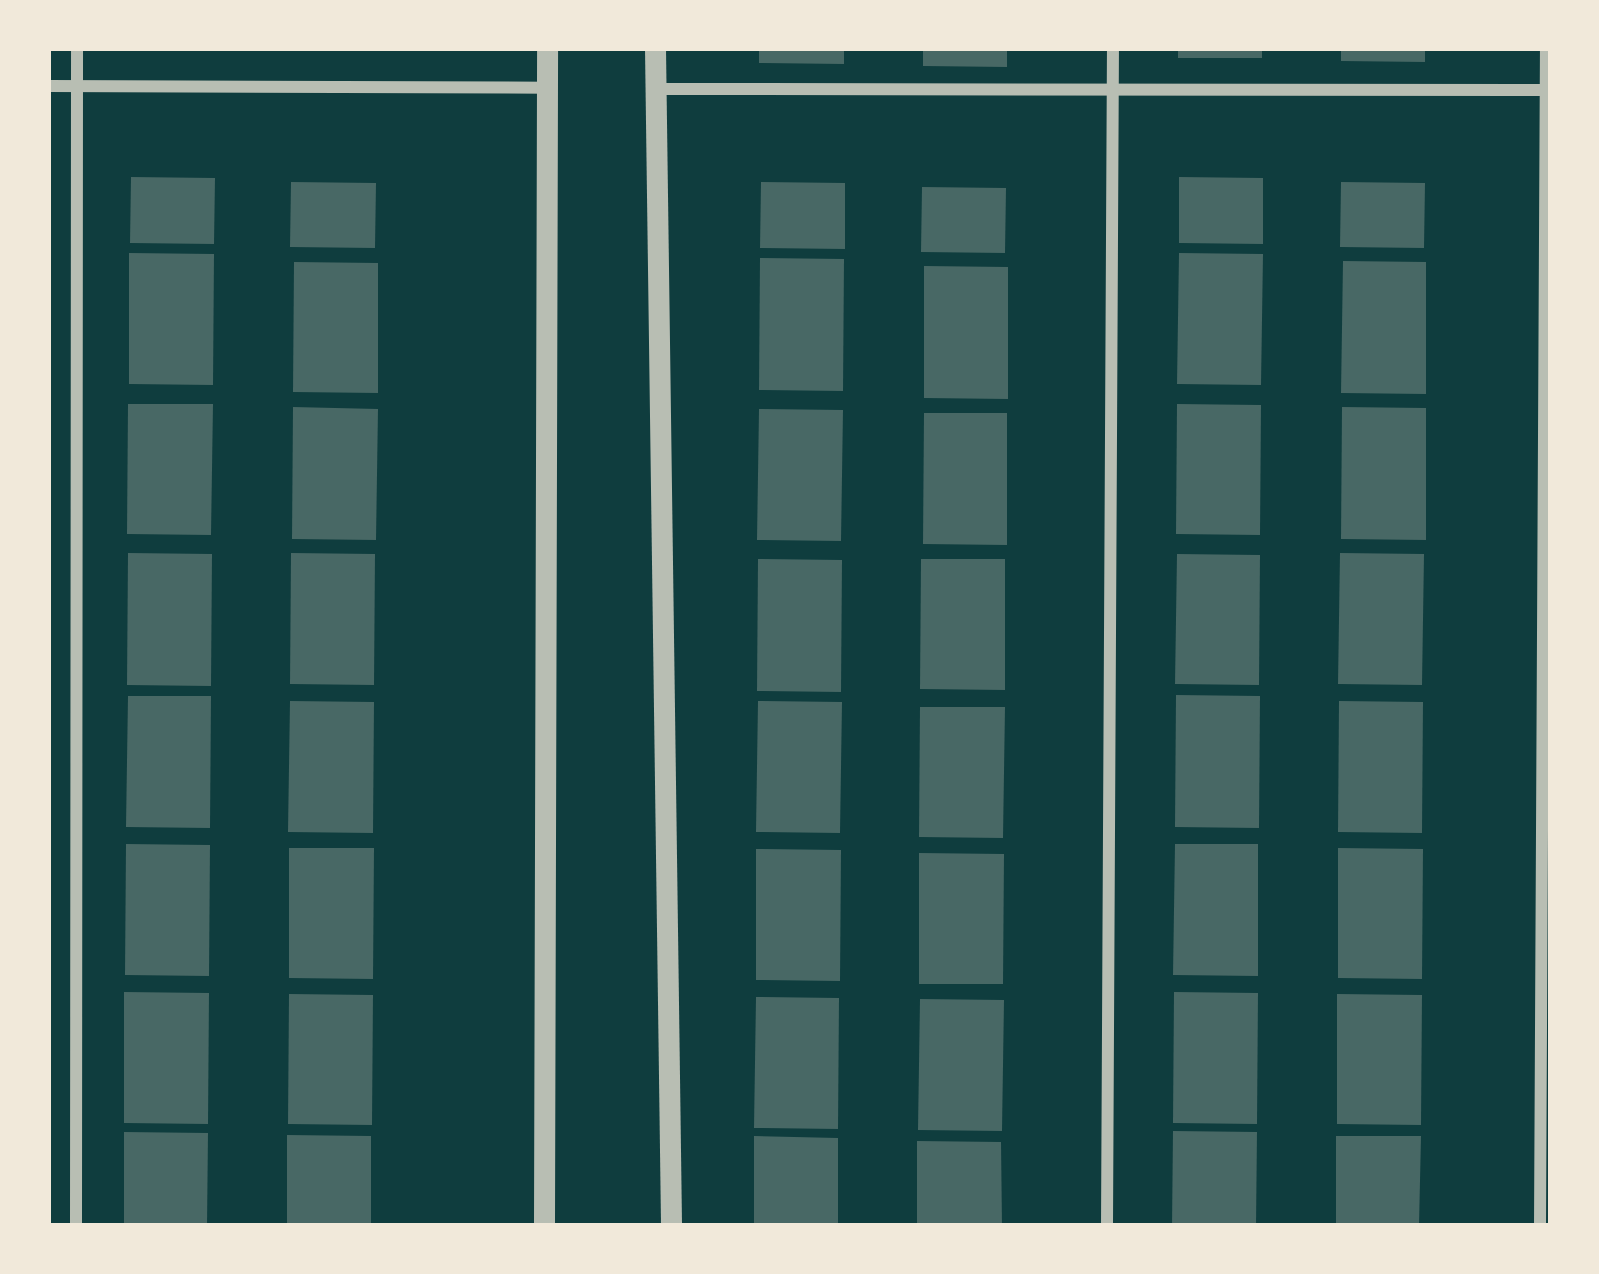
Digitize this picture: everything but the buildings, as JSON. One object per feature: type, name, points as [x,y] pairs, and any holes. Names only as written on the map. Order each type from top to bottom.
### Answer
[{"type":"street","points":[[76,1226],[77,48]]},
{"type":"street","points":[[544,1226],[548,48]]},
{"type":"street","points":[[655,48],[670,1226]]},
{"type":"street","points":[[1107,1226],[1113,48]]},
{"type":"street","points":[[1540,1226],[1546,48]]},
{"type":"street","points":[[48,86],[548,88]]},
{"type":"street","points":[[655,89],[1549,90]]}]
